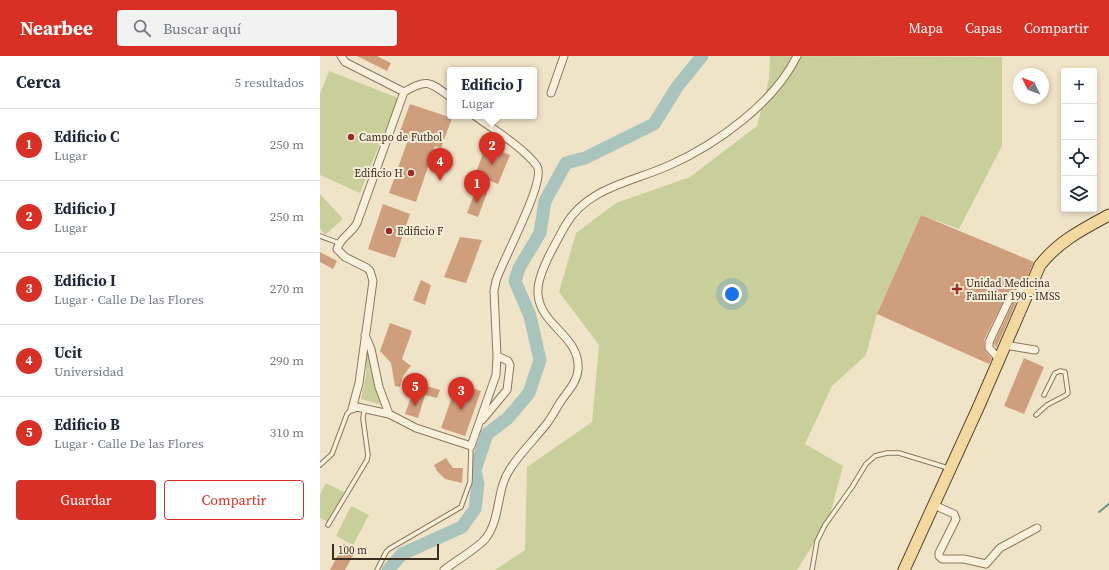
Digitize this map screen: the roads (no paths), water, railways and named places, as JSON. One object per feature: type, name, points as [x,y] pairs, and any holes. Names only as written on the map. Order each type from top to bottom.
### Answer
[{"type":"main road","points":[[904,570],[1040,265],[1056,247],[1109,215]]},
{"type":"street","points":[[341,56],[345,62],[404,92]]},
{"type":"street","points":[[551,93],[564,56]]},
{"type":"street","points":[[444,570],[484,540],[492,530],[501,491],[509,470],[550,420],[576,379],[578,370],[575,350],[545,315],[540,306],[538,294],[540,278],[566,224],[574,214],[601,192],[691,156],[726,133],[766,98],[779,84],[797,56]]},
{"type":"street","points":[[447,95],[435,87],[425,83],[418,83],[404,92],[357,223],[351,233],[339,244],[337,249],[339,253],[367,268],[373,277],[359,383],[352,408],[357,407],[364,410],[389,414],[416,428],[471,446],[494,383],[498,356],[494,290],[496,281],[535,192],[540,172],[537,166],[525,154],[479,119]]},
{"type":"street","points":[[999,359],[989,348],[989,342],[1008,302],[1014,295],[1031,285]]},
{"type":"street","points":[[365,335],[371,349],[379,387],[389,414]]},
{"type":"street","points":[[1005,345],[1035,350]]},
{"type":"street","points":[[478,425],[507,390],[510,365],[508,361],[498,356]]},
{"type":"street","points":[[934,505],[954,514],[956,519],[939,553],[942,559],[964,559],[986,564],[1000,548],[1037,528]]},
{"type":"lane","points":[[320,236],[339,244]]},
{"type":"lane","points":[[1036,416],[1046,405],[1068,393],[1064,372],[1058,371],[1055,373],[1044,395]]},
{"type":"lane","points":[[320,465],[332,454],[347,414],[352,408]]},
{"type":"lane","points":[[328,525],[367,460],[368,455],[363,419],[364,410]]},
{"type":"lane","points":[[377,570],[389,549],[461,507],[470,482],[471,446]]},
{"type":"lane","points":[[812,570],[817,541],[825,525],[852,487],[866,464],[875,456],[886,453],[899,453],[950,469]]},
{"type":"waterway","points":[[388,570],[402,554],[462,527],[475,509],[478,484],[475,470],[487,434],[508,418],[529,393],[540,360],[530,316],[515,281],[519,268],[540,233],[545,201],[566,163],[585,158],[654,124],[677,87],[702,56]]},
{"type":"waterway","points":[[1099,512],[1109,504]]},
{"type":"place","name":"Campo de Futbol","points":[[351,137]]},
{"type":"place","name":"Edificio J","points":[[492,165]]},
{"type":"place","name":"Edificio H","points":[[411,173]]},
{"type":"place","name":"Ucit","points":[[440,181]]},
{"type":"place","name":"Edificio C","points":[[477,203]]},
{"type":"place","name":"Edificio F","points":[[389,231]]},
{"type":"place","name":"Unidad Medicina Familiar 190 - IMSS","points":[[957,289]]},
{"type":"place","name":"Edificio B","points":[[415,406]]},
{"type":"place","name":"Edificio I","points":[[461,410]]}]
